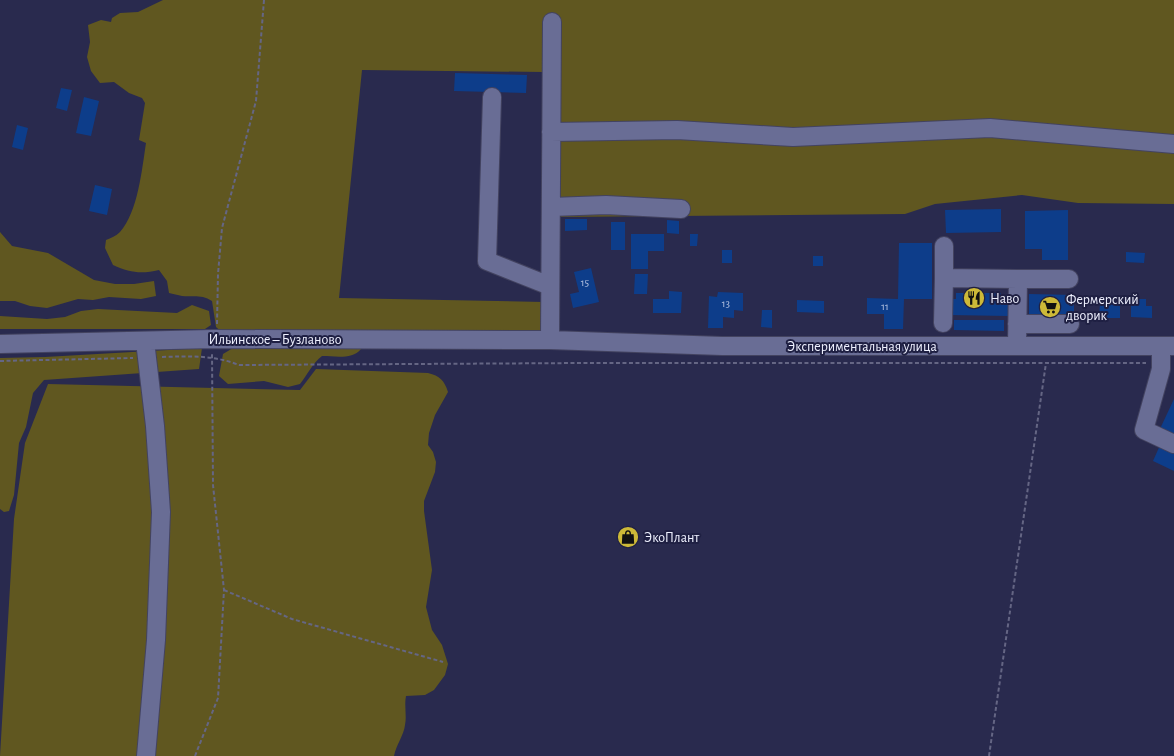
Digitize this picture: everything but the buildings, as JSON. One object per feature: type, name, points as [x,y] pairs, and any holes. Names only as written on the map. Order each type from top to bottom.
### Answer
[{"type":"street","points":[[550,340],[552,22]]},
{"type":"street","points":[[492,97],[487,261],[550,286]]},
{"type":"street","points":[[552,132],[677,130],[793,137],[990,128],[1174,144]]},
{"type":"street","points":[[551,207],[606,205],[681,209]]},
{"type":"street","points":[[943,323],[944,246]]},
{"type":"street","points":[[944,278],[1070,279]]},
{"type":"street","points":[[1017,346],[1018,279]]},
{"type":"street","points":[[1017,324],[1070,324]]},
{"type":"street","name":"Ильинское – Бузланово","points":[[0,344],[146,349],[215,339],[550,340]]},
{"type":"street","name":"Экспериментальная улица","points":[[550,340],[722,346],[1046,346],[1166,352]]},
{"type":"street","points":[[146,349],[162,512],[156,640],[146,756]]},
{"type":"street","points":[[1166,352],[1144,430],[1174,444]]},
{"type":"path","points":[[195,756],[218,698],[224,590],[213,485],[212,358],[215,339],[222,228],[256,101],[264,0]]},
{"type":"path","points":[[990,756],[1046,364],[1046,346]]},
{"type":"path","points":[[0,361],[146,349],[223,359],[239,365],[585,363],[1046,364],[1166,352]]},
{"type":"path","points":[[224,590],[292,619],[442,662]]},
{"type":"shaded area","points":[[163,0],[1174,0],[1174,204],[1078,203],[1022,195],[935,204],[905,214],[556,217],[558,332],[223,333],[216,327],[212,301],[201,297],[169,293],[167,281],[159,270],[136,272],[119,268],[113,265],[105,248],[106,240],[118,233],[126,223],[135,202],[146,143],[139,140],[145,103],[142,98],[129,93],[114,82],[100,83],[91,71],[87,57],[90,42],[88,25],[101,20],[111,22],[112,18],[120,13],[138,12]],"holes":[[[362,70],[543,72],[544,302],[339,298]]]},
{"type":"shaded area","points":[[0,232],[12,246],[48,253],[94,280],[115,284],[154,281],[156,296],[141,299],[109,297],[93,300],[78,299],[47,308],[30,306],[15,301],[0,301]]},
{"type":"shaded area","points":[[192,305],[209,311],[211,325],[205,329],[0,329],[0,316],[47,319],[65,317],[81,311],[98,309],[177,313]]},
{"type":"shaded area","points":[[202,348],[199,369],[44,380],[33,393],[26,427],[19,443],[14,495],[9,511],[4,512],[0,509],[0,358]]},
{"type":"shaded area","points":[[233,348],[361,349],[348,356],[322,356],[300,384],[288,387],[264,381],[228,384],[219,376],[223,354]]},
{"type":"shaded area","points":[[316,369],[428,373],[441,379],[448,392],[435,415],[429,433],[428,445],[433,452],[436,462],[435,472],[424,501],[424,511],[432,570],[426,607],[432,630],[442,645],[448,664],[445,675],[434,690],[425,695],[406,696],[406,721],[394,756],[0,756],[14,519],[25,443],[48,384],[300,390]]},
{"type":"place","name":"Наво","points":[[974,298]]},
{"type":"place","name":"Фермерский дворик","points":[[1050,307]]},
{"type":"place","name":"ЭкоПлант","points":[[628,537]]}]
